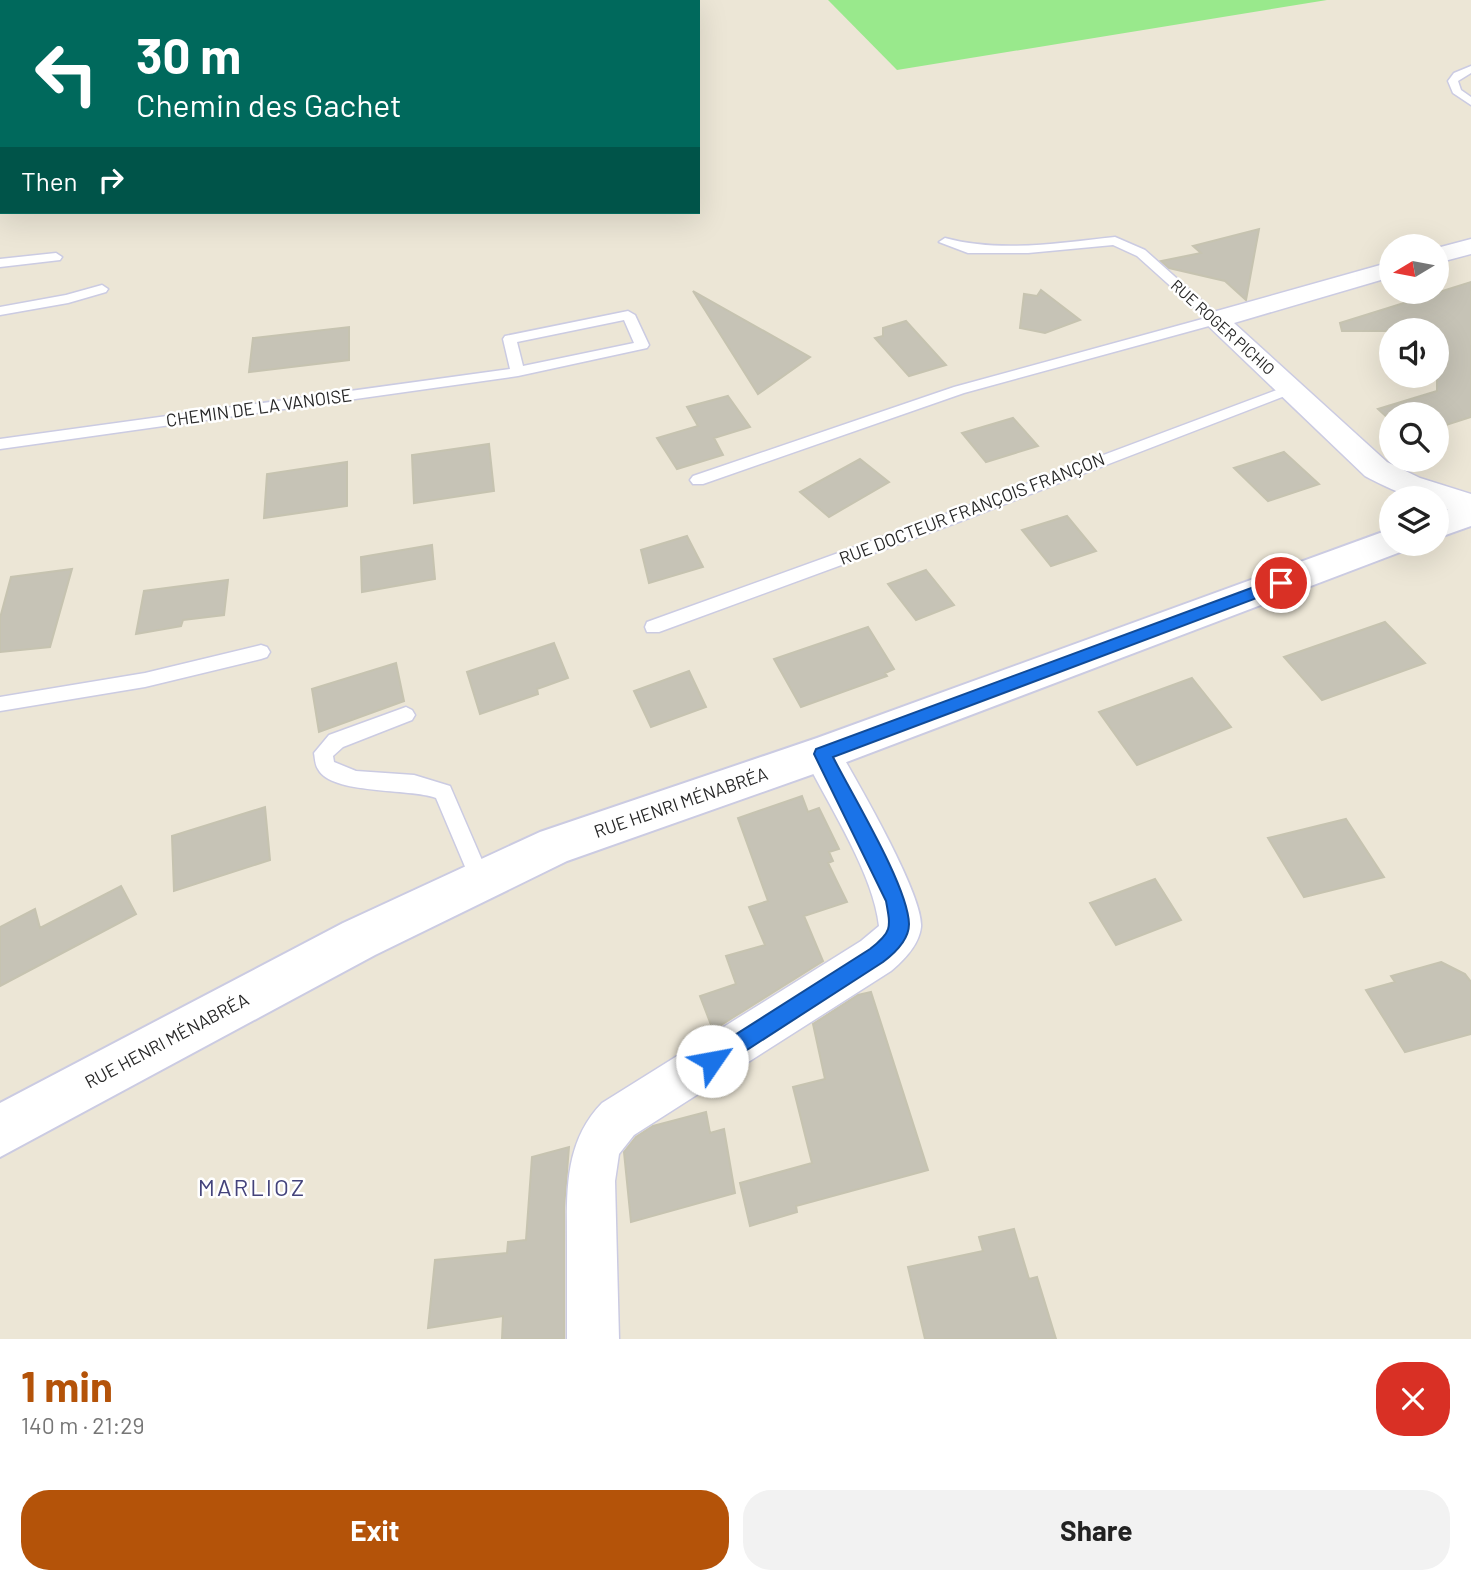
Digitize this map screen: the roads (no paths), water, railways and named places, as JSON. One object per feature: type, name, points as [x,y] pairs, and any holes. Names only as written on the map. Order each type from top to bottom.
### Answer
[{"type":"street","points":[[1449,252],[1471,246]]},
{"type":"street","points":[[1215,320],[1379,272]]},
{"type":"street","name":"RUE ROGER PICHIO","points":[[1215,320],[1376,470],[1409,486],[1471,505]]},
{"type":"street","points":[[1449,521],[1471,513]]},
{"type":"street","name":"RUE HENRI MÉNABRÉA","points":[[0,1131],[344,947],[555,846],[822,754],[1379,546]]},
{"type":"street","points":[[593,1339],[591,1181],[594,1156],[601,1136],[618,1119],[876,956],[892,943],[900,926],[895,901],[886,879],[822,754]]},
{"type":"lane","points":[[1471,69],[1458,75],[1453,81],[1457,91],[1471,103]]},
{"type":"lane","name":"RUE ROGER PICHIO","points":[[945,242],[968,249],[1028,249],[1115,241],[1141,253],[1215,320]]},
{"type":"lane","points":[[0,263],[56,257]]},
{"type":"lane","points":[[0,311],[68,299],[102,289]]},
{"type":"lane","name":"CHEMIN DE LA VANOISE","points":[[0,444],[519,372],[642,345],[628,315],[510,339],[519,372]]},
{"type":"lane","points":[[698,480],[959,390],[1215,320]]},
{"type":"lane","name":"RUE DOCTEUR FRANÇOIS FRANÇON","points":[[653,627],[955,517],[1290,388]]},
{"type":"lane","points":[[0,704],[145,680],[261,652]]},
{"type":"lane","points":[[406,716],[336,741],[323,753],[326,767],[340,777],[368,783],[427,784],[443,792],[481,881]]},
{"type":"district","name":"MARLIOZ","points":[[252,1188]]}]
